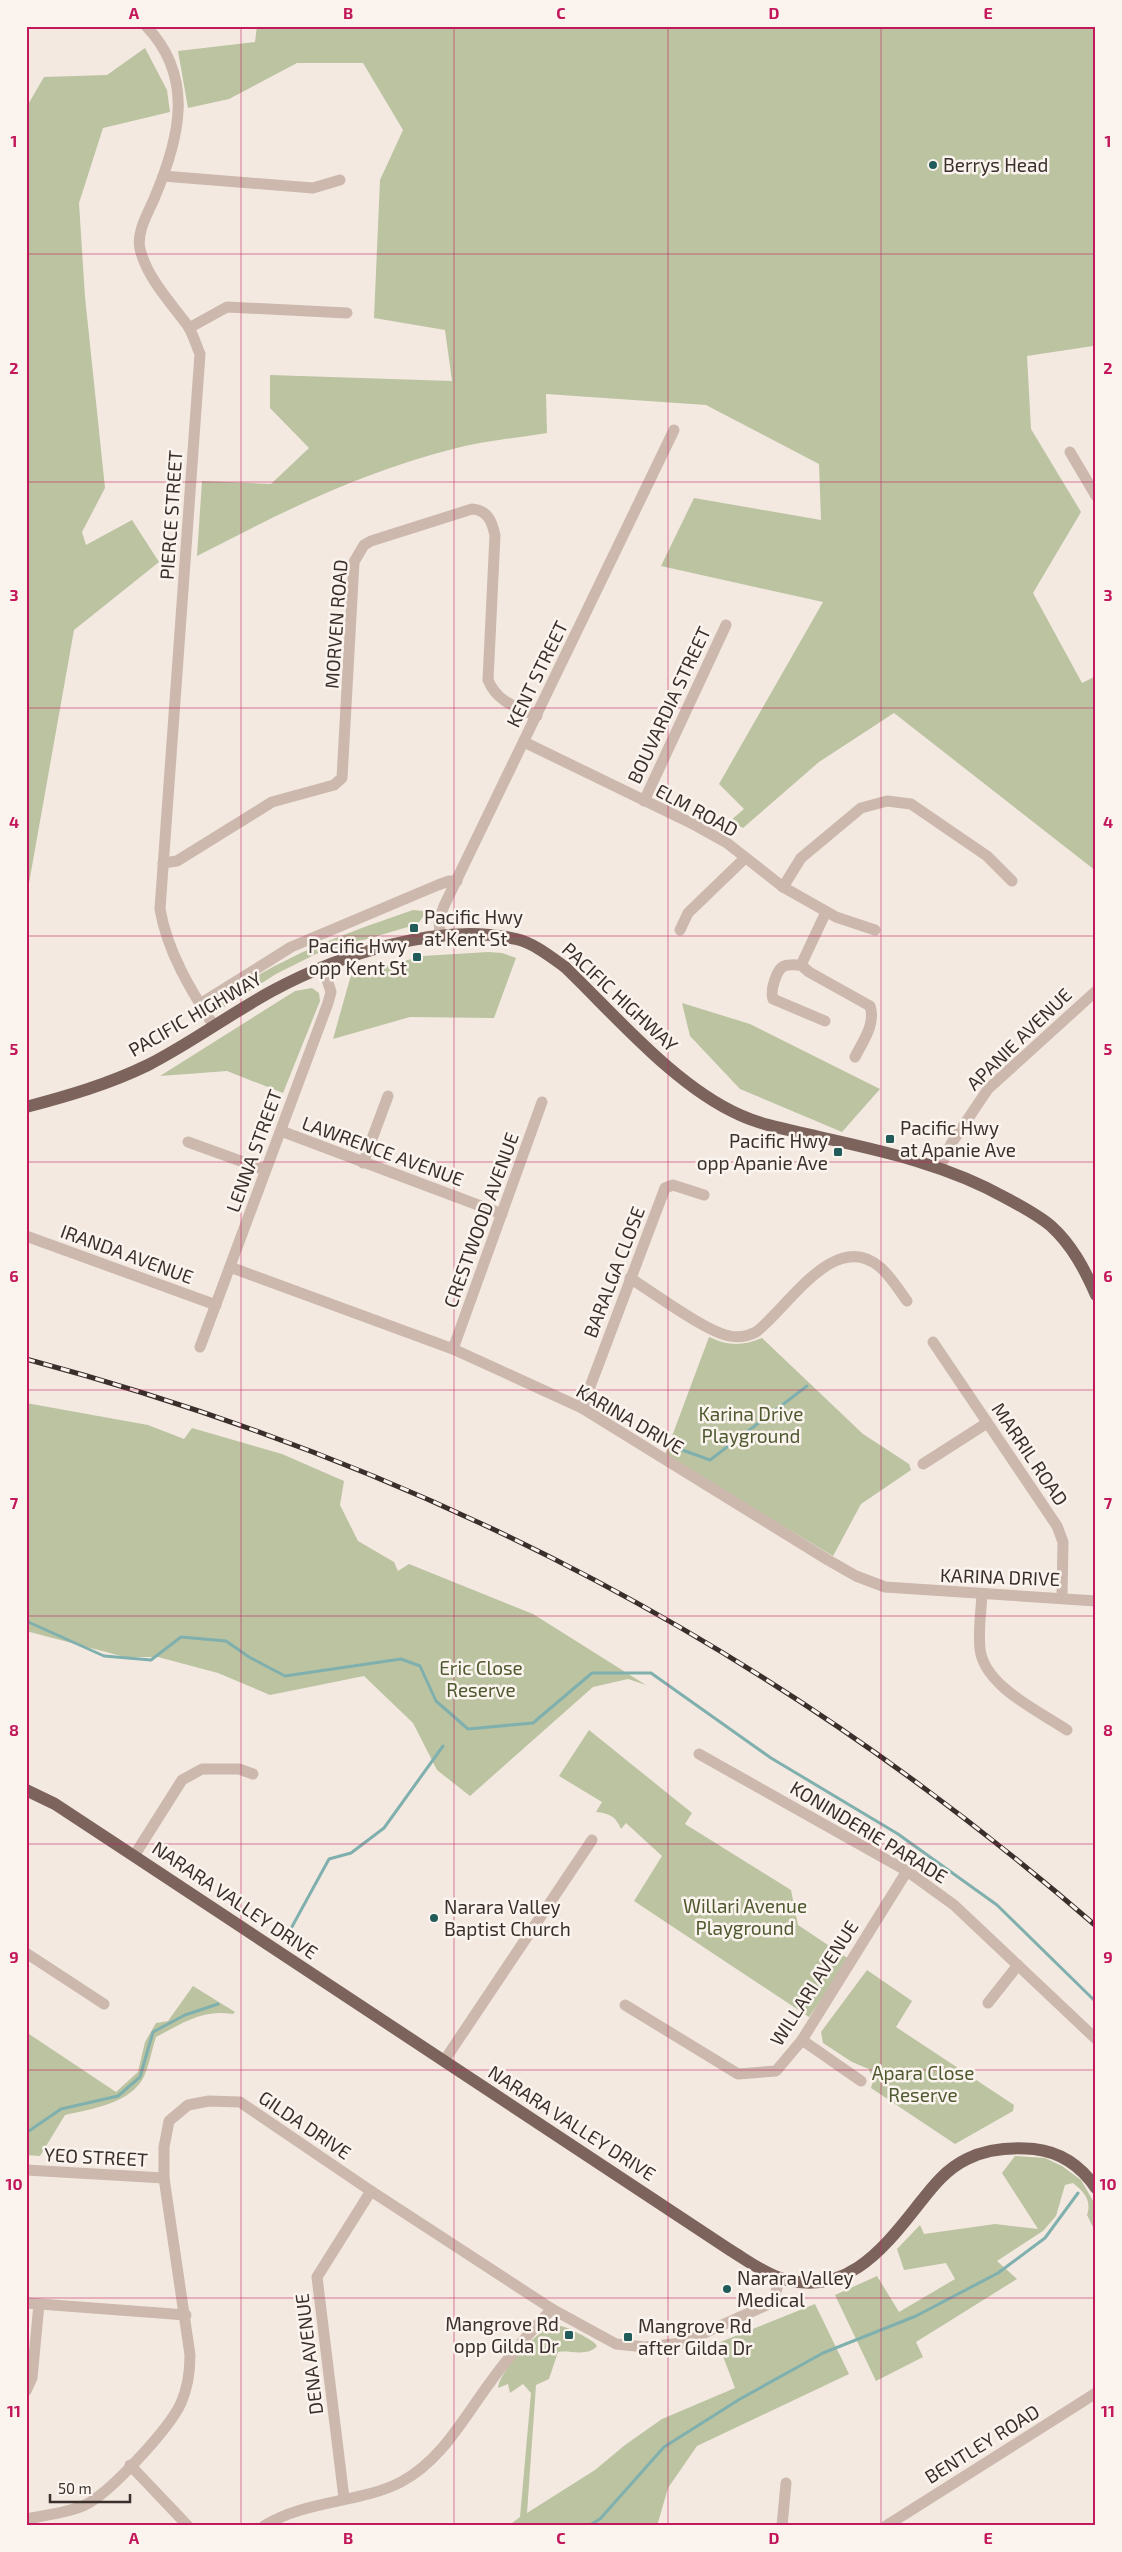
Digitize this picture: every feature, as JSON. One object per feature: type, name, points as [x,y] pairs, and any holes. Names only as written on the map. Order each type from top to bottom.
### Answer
[{"type":"main road","name":"PACIFIC HIGHWAY","points":[[26,1107],[82,1092],[126,1075],[168,1054],[271,992],[323,967],[399,944],[440,934],[482,933],[518,939],[544,952],[565,967],[682,1080],[716,1103],[742,1116],[910,1158],[940,1167],[981,1184],[1051,1226],[1075,1254],[1096,1295]]},
{"type":"main road","name":"NARARA VALLEY DRIVE","points":[[26,1790],[55,1804],[736,2254],[780,2278],[816,2281],[847,2274],[862,2267],[889,2241],[940,2178],[960,2163],[980,2153],[1022,2148],[1050,2152],[1077,2166],[1096,2188]]},
{"type":"street","name":"PIERCE STREET","points":[[146,26],[158,38],[170,58],[178,87],[178,116],[164,176],[141,229],[139,248],[146,265],[173,309],[189,328],[200,354],[160,909],[168,942],[200,1004],[214,1026]]},
{"type":"street","points":[[164,176],[313,188],[340,180]]},
{"type":"street","points":[[189,328],[227,307],[346,313]]},
{"type":"street","name":"KENT STREET","points":[[440,934],[440,920],[456,882],[674,430]]},
{"type":"street","points":[[1070,452],[1096,496]]},
{"type":"street","name":"MORVEN ROAD","points":[[163,863],[177,861],[272,802],[334,785],[342,778],[354,562],[364,545],[371,541],[472,509],[484,512],[492,522],[496,535],[488,680],[493,692],[502,700],[537,716]]},
{"type":"street","name":"BOUVARDIA STREET","points":[[644,801],[726,625]]},
{"type":"street","name":"ELM ROAD","points":[[524,742],[727,843],[783,887],[826,912],[875,930]]},
{"type":"street","points":[[783,887],[801,858],[838,826],[861,808],[886,801],[911,804],[987,856],[1012,881]]},
{"type":"street","points":[[680,930],[688,913],[745,858]]},
{"type":"street","name":"PACIFIC HIGHWAY","points":[[200,1004],[271,958],[310,937],[438,885],[449,881],[456,882]]},
{"type":"street","points":[[801,965],[826,912]]},
{"type":"street","points":[[824,1021],[773,999],[771,992],[779,971],[784,966],[801,965],[809,972],[870,1006],[871,1025],[855,1057]]},
{"type":"street","name":"LENNA STREET","points":[[200,1347],[328,1003],[331,992],[323,967]]},
{"type":"street","name":"APANIE AVENUE","points":[[940,1167],[951,1144],[988,1089],[1096,991]]},
{"type":"street","points":[[363,1162],[388,1096]]},
{"type":"street","name":"CRESTWOOD AVENUE","points":[[453,1349],[542,1102]]},
{"type":"street","name":"LAWRENCE AVENUE","points":[[280,1131],[502,1214]]},
{"type":"street","points":[[188,1142],[266,1170]]},
{"type":"street","name":"BARALGA CLOSE","points":[[582,1408],[665,1188],[673,1185],[704,1195]]},
{"type":"street","name":"IRANDA AVENUE","points":[[26,1236],[216,1306]]},
{"type":"street","points":[[630,1278],[714,1331],[730,1337],[748,1336],[756,1332],[816,1273],[835,1260],[847,1256],[858,1256],[880,1267],[907,1301]]},
{"type":"street","name":"KARINA DRIVE","points":[[230,1267],[453,1349],[582,1408],[856,1576],[885,1587],[982,1594],[1062,1597],[1096,1601]]},
{"type":"street","name":"MARRIL ROAD","points":[[933,1342],[1061,1534],[1063,1542],[1062,1597]]},
{"type":"street","points":[[923,1464],[987,1423]]},
{"type":"street","points":[[982,1594],[980,1649],[988,1671],[1001,1686],[1067,1730]]},
{"type":"street","name":"KONINDERIE PARADE","points":[[699,1754],[907,1871],[954,1905],[1096,2039]]},
{"type":"street","points":[[134,1856],[182,1780],[202,1769],[208,1768],[239,1769],[253,1774]]},
{"type":"street","points":[[444,2061],[592,1840]]},
{"type":"street","name":"WILLARI AVENUE","points":[[625,2005],[738,2074],[776,2072],[802,2040],[907,1871]]},
{"type":"street","points":[[26,1953],[104,2004]]},
{"type":"street","points":[[988,2003],[1018,1964]]},
{"type":"street","points":[[802,2040],[861,2081]]},
{"type":"street","name":"GILDA DRIVE","points":[[26,2519],[83,2506],[105,2492],[171,2420],[185,2394],[190,2372],[186,2316],[164,2178],[164,2147],[169,2121],[188,2105],[209,2101],[236,2102],[552,2309],[616,2344],[645,2347],[666,2346],[694,2339],[761,2309],[774,2298],[780,2278]]},
{"type":"street","name":"YEO STREET","points":[[26,2170],[164,2178]]},
{"type":"street","name":"DENA AVENUE","points":[[344,2498],[317,2277],[371,2191]]},
{"type":"street","points":[[26,2303],[186,2316]]},
{"type":"street","points":[[26,2391],[32,2378],[39,2304]]},
{"type":"street","points":[[264,2526],[287,2521],[344,2498],[400,2482],[431,2460],[444,2446],[523,2340],[552,2309]]},
{"type":"street","name":"BENTLEY ROAD","points":[[886,2526],[1096,2392]]},
{"type":"street","points":[[130,2465],[188,2526]]},
{"type":"street","points":[[782,2526],[786,2483]]},
{"type":"green space","points":[[257,26],[1096,26],[1096,354],[1093,346],[1027,356],[1031,429],[1081,512],[1033,593],[1082,683],[1096,676],[1096,871],[894,713],[819,762],[743,828],[730,821],[744,809],[719,784],[823,602],[661,566],[694,498],[821,520],[819,464],[706,405],[546,394],[547,433],[464,446],[386,469],[290,509],[197,556],[202,481],[271,484],[309,448],[270,408],[270,375],[452,381],[445,330],[374,318],[380,180],[403,130],[363,63],[297,63],[229,99],[188,108],[178,51],[255,42]]},
{"type":"green space","points":[[145,48],[167,90],[170,112],[103,128],[79,203],[85,297],[105,488],[82,532],[86,545],[132,520],[159,562],[74,630],[26,900],[26,108],[44,77],[107,75]]},
{"type":"green space","points":[[413,910],[423,911],[424,915],[418,924],[316,954],[276,974],[221,1009],[215,1008],[218,1002],[241,986],[288,959],[361,928]]},
{"type":"green space","points":[[488,952],[502,953],[516,958],[494,1018],[410,1017],[333,1039],[351,975],[423,956]]},
{"type":"green space","points":[[312,988],[319,993],[320,1001],[283,1093],[227,1071],[160,1076],[295,991]]},
{"type":"green space","points":[[682,1003],[750,1024],[880,1089],[842,1132],[740,1089],[690,1036]]},
{"type":"green space","name":"Karina Drive Playground","points":[[709,1337],[736,1344],[762,1338],[863,1434],[909,1464],[911,1470],[861,1504],[833,1556],[665,1455]]},
{"type":"green space","name":"Eric Close Reserve","points":[[26,1403],[148,1425],[184,1439],[192,1428],[282,1454],[344,1481],[340,1505],[358,1541],[394,1562],[398,1571],[409,1564],[533,1614],[646,1685],[628,1679],[593,1687],[470,1796],[437,1770],[413,1723],[364,1676],[270,1695],[218,1673],[158,1657],[125,1657],[26,1631]]},
{"type":"green space","name":"Willari Avenue Playground","points":[[589,1730],[692,1813],[685,1824],[791,1890],[798,1925],[849,1959],[809,2017],[634,1901],[662,1856],[626,1823],[621,1829],[612,1816],[596,1812],[602,1802],[559,1776]]},
{"type":"green space","name":"Apara Close Reserve","points":[[867,1970],[912,2001],[896,2027],[1014,2105],[1013,2111],[955,2144],[871,2088],[873,2081],[869,2069],[852,2062],[823,2043],[821,2032]]},
{"type":"green space","points":[[193,1986],[235,2012],[233,2014],[202,2015],[156,2037],[145,2074],[132,2092],[111,2103],[65,2115],[40,2156],[26,2155],[26,2032],[116,2092],[138,2072],[145,2042],[156,2023],[168,2021]]},
{"type":"green space","points":[[1015,2156],[1045,2158],[1062,2166],[1081,2180],[1096,2206],[1096,2233],[1087,2215],[1088,2201],[1086,2197],[1073,2183],[1065,2185],[1056,2216],[1043,2231],[997,2261],[1017,2279],[916,2342],[923,2357],[876,2381],[835,2295],[877,2276],[899,2312],[955,2279],[946,2263],[904,2270],[897,2249],[920,2225],[924,2234],[995,2224],[1038,2229],[1002,2173]]},
{"type":"green space","points":[[815,2304],[849,2374],[697,2446],[668,2488],[657,2526],[508,2526],[520,2517],[531,2393],[523,2384],[510,2393],[508,2384],[498,2388],[505,2372],[520,2352],[546,2329],[553,2326],[568,2328],[593,2341],[597,2346],[584,2352],[558,2352],[549,2379],[536,2385],[527,2513],[595,2470],[625,2445],[662,2419],[735,2388],[718,2343]]},
{"type":"waterway","points":[[674,1447],[710,1460],[807,1386]]},
{"type":"waterway","points":[[26,1621],[104,1656],[151,1660],[181,1637],[226,1641],[249,1657],[285,1676],[401,1659],[420,1666],[436,1701],[468,1729],[533,1723],[592,1673],[651,1673],[771,1758],[898,1834],[997,1905],[1096,2002]]},
{"type":"waterway","points":[[288,1934],[329,1859],[351,1853],[384,1828],[443,1746]]},
{"type":"waterway","points":[[26,2133],[61,2109],[118,2096],[140,2077],[153,2032],[185,2015],[218,2004]]},
{"type":"waterway","points":[[588,2526],[600,2519],[664,2447],[740,2399],[823,2353],[916,2316],[998,2273],[1045,2238],[1078,2193]]},
{"type":"railway","points":[[26,1359],[176,1403],[320,1455],[460,1514],[594,1580],[725,1654],[852,1736],[975,1827],[1096,1926]]},
{"type":"place","name":"Berrys Head","points":[[933,165]]},
{"type":"place","name":"Pacific Hwy at Kent St","points":[[414,928]]},
{"type":"place","name":"Pacific Hwy opp Kent St","points":[[417,957]]},
{"type":"place","name":"Pacific Hwy at Apanie Ave","points":[[890,1139]]},
{"type":"place","name":"Pacific Hwy opp Apanie Ave","points":[[838,1152]]},
{"type":"place","name":"Narara Valley Baptist Church","points":[[434,1918]]},
{"type":"place","name":"Narara Valley Medical","points":[[727,2289]]},
{"type":"place","name":"Mangrove Rd opp Gilda Dr","points":[[569,2335]]},
{"type":"place","name":"Mangrove Rd after Gilda Dr","points":[[628,2337]]}]
